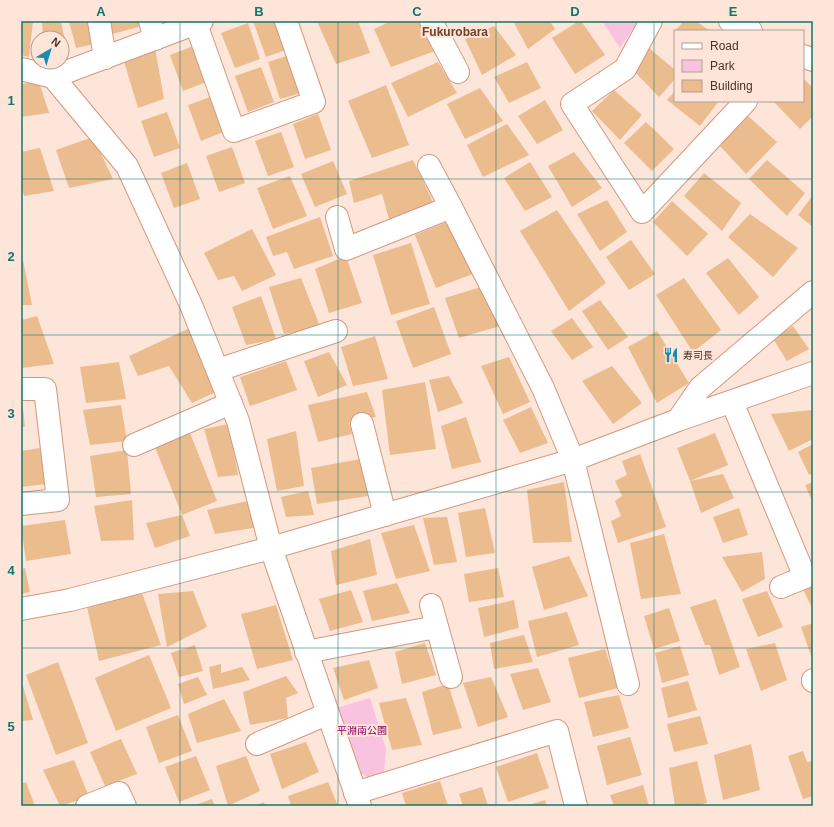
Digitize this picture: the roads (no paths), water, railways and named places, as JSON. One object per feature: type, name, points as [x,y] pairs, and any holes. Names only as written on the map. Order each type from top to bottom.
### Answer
[{"type":"street","points":[[98,21],[105,58]]},
{"type":"street","points":[[21,69],[54,77],[105,58],[153,30],[199,22],[234,131],[314,102],[286,21]]},
{"type":"street","points":[[431,21],[458,72]]},
{"type":"street","points":[[651,21],[625,69],[572,104],[642,212],[745,102]]},
{"type":"street","points":[[730,21],[749,30]]},
{"type":"street","points":[[54,77],[127,166],[191,305],[238,421],[271,548],[327,714],[358,800],[557,731],[576,806]]},
{"type":"street","points":[[429,166],[543,388],[573,460],[628,684]]},
{"type":"street","points":[[337,217],[346,249],[451,207]]},
{"type":"street","points":[[678,420],[700,388],[813,292]]},
{"type":"street","points":[[218,370],[336,331]]},
{"type":"street","points":[[21,609],[70,600],[271,548],[573,460],[678,420],[813,373]]},
{"type":"street","points":[[21,389],[45,389],[58,500],[21,504]]},
{"type":"street","points":[[732,402],[809,575],[781,587]]},
{"type":"street","points":[[134,445],[231,404]]},
{"type":"street","points":[[362,424],[385,515]]},
{"type":"street","points":[[431,605],[451,677]]},
{"type":"street","points":[[306,652],[436,627]]},
{"type":"street","points":[[257,744],[327,714]]},
{"type":"street","points":[[87,806],[119,793],[126,806]]},
{"type":"place","name":"寿司長","points":[[671,355]]},
{"type":"district","name":"Fukurobara","points":[[455,32]]},
{"type":"park label","name":"平淵南公園","points":[[362,730]]}]
